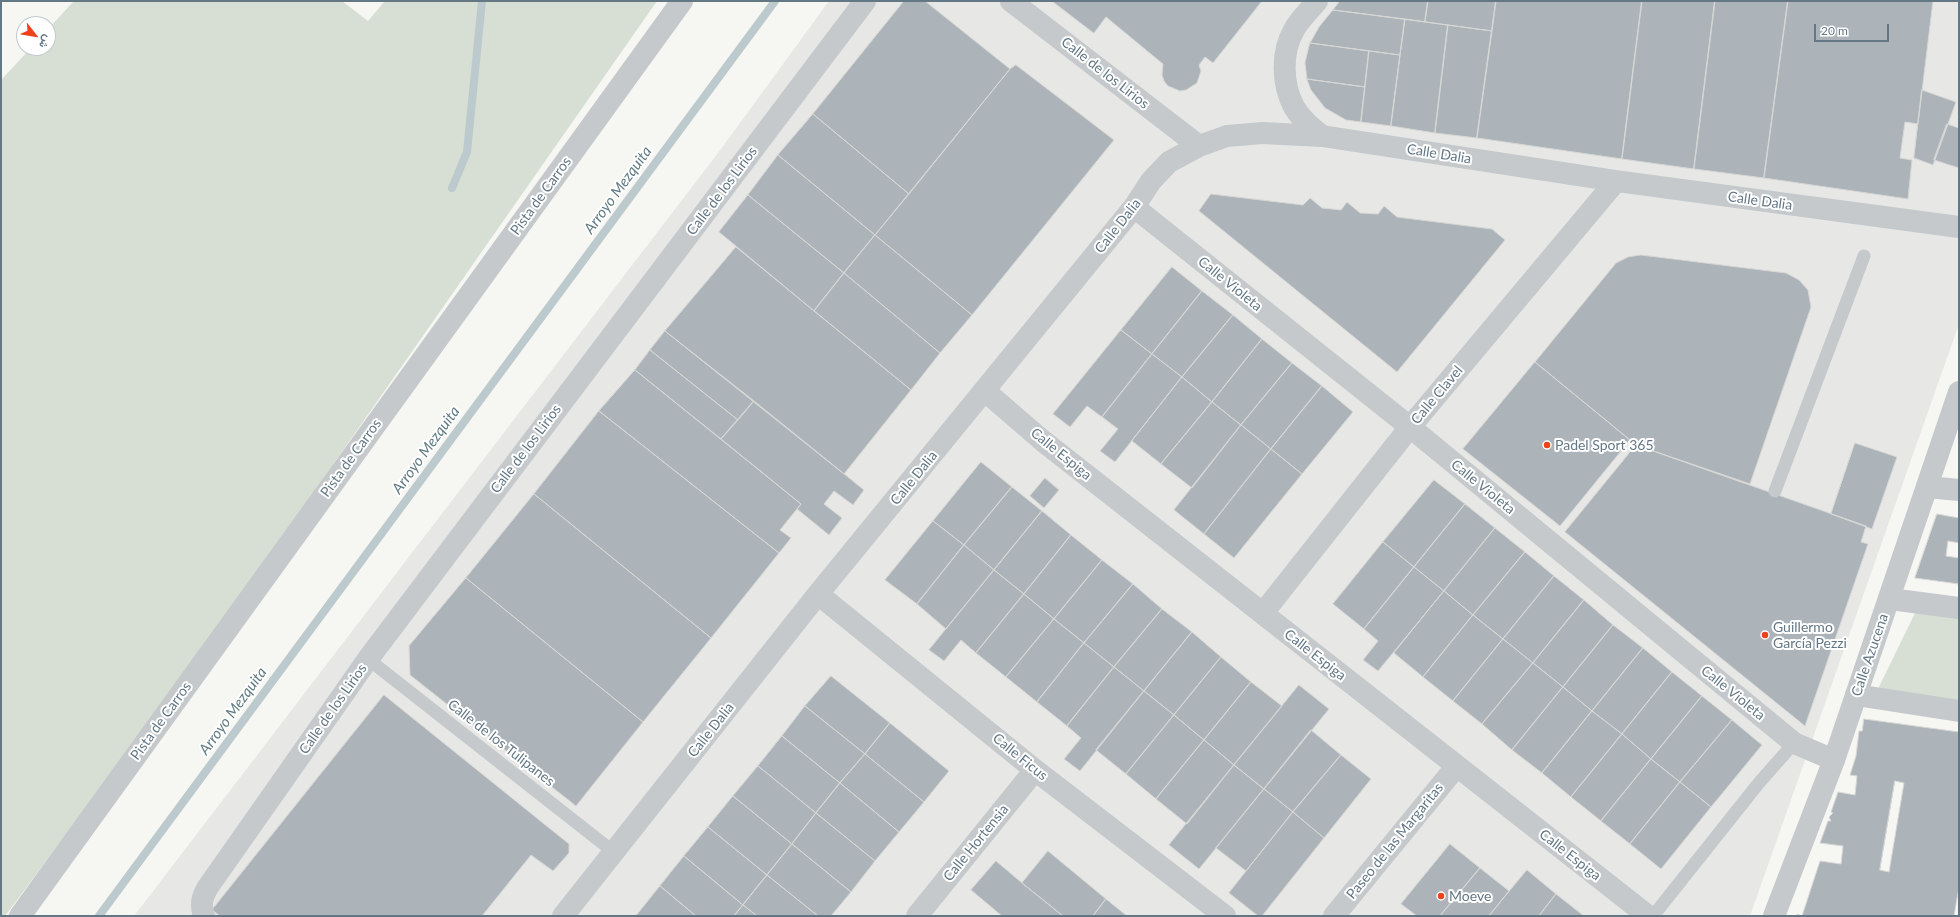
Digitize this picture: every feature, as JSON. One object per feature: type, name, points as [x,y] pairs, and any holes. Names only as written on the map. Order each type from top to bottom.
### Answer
[{"type":"street","name":"Pista de Carros","points":[[20,916],[682,1]]},
{"type":"street","name":"Calle de los Lirios","points":[[202,911],[202,896],[368,659],[865,1]]},
{"type":"street","name":"Calle de los Lirios","points":[[1011,1],[1199,146]]},
{"type":"street","points":[[1317,1],[1294,30],[1287,49],[1284,69],[1287,88],[1294,107],[1306,123],[1322,136]]},
{"type":"street","name":"Calle Dalia","points":[[563,916],[818,594],[1134,207],[1152,181],[1169,162],[1199,146],[1227,136],[1262,133],[1322,136],[1616,181],[1959,227]]},
{"type":"street","name":"Calle Clavel","points":[[1263,613],[1410,427],[1616,181]]},
{"type":"street","name":"Calle Violeta","points":[[1134,207],[1410,427],[1794,743],[1834,760]]},
{"type":"street","name":"Calle Espiga","points":[[985,391],[1043,441],[1263,613],[1456,767],[1648,916]]},
{"type":"street","name":"Calle Azucena","points":[[1774,916],[1834,760],[1890,599],[1959,392]]},
{"type":"street","points":[[1927,487],[1959,490]]},
{"type":"street","name":"Calle Ficus","points":[[818,594],[1034,770],[1225,916]]},
{"type":"street","points":[[1890,599],[1959,608]]},
{"type":"street","points":[[1856,695],[1959,712]]},
{"type":"street","name":"Paseo de las Margaritas","points":[[1334,916],[1456,767]]},
{"type":"street","name":"Calle Hortensia","points":[[917,916],[1034,770]]},
{"type":"street","points":[[1351,894],[1354,916]]},
{"type":"lane","points":[[1775,490],[1864,256]]},
{"type":"lane","name":"Calle de los Tulipanes","points":[[368,659],[614,853]]},
{"type":"lane","points":[[1653,916],[1758,784],[1794,743]]},
{"type":"shaded area","points":[[74,1],[342,1],[368,21],[385,1],[657,1],[195,662],[5,916],[1,916],[1,80],[24,56],[56,56],[56,20]]},
{"type":"shaded area","points":[[829,1],[1959,1],[1959,324],[1750,916],[134,916],[721,149]]},
{"type":"shaded area","points":[[1917,609],[1959,614],[1959,701],[1878,689]]},
{"type":"building","points":[[904,1],[925,1],[1010,69],[909,194],[813,114]]},
{"type":"building","points":[[1052,1],[1262,1],[1213,63],[1205,57],[1199,65],[1201,71],[1197,83],[1186,90],[1180,91],[1168,86],[1164,81],[1162,75],[1163,64],[1106,17],[1094,33]]},
{"type":"building","points":[[1340,1],[1428,1],[1425,22],[1333,10]]},
{"type":"building","points":[[1428,1],[1496,1],[1492,31],[1425,22]]},
{"type":"building","points":[[1496,1],[1642,1],[1622,159],[1477,138]]},
{"type":"building","points":[[1642,1],[1715,1],[1694,169],[1622,159]]},
{"type":"building","points":[[1715,1],[1788,1],[1764,178],[1694,169]]},
{"type":"building","points":[[1788,1],[1933,1],[1918,124],[1905,122],[1900,158],[1912,160],[1908,199],[1764,178]]},
{"type":"building","points":[[1333,10],[1405,19],[1400,55],[1310,43],[1319,27]]},
{"type":"building","points":[[1405,19],[1448,25],[1435,133],[1391,126]]},
{"type":"building","points":[[1448,25],[1492,31],[1477,138],[1435,133]]},
{"type":"building","points":[[1310,43],[1369,51],[1365,87],[1307,79],[1305,63]]},
{"type":"building","points":[[1369,51],[1400,55],[1391,126],[1361,122]]},
{"type":"building","points":[[1016,65],[1114,140],[972,315],[875,235],[1010,69]]},
{"type":"building","points":[[1307,79],[1365,87],[1361,122],[1346,120],[1325,108],[1311,90]]},
{"type":"building","points":[[1922,90],[1956,102],[1933,165],[1914,158]]},
{"type":"building","points":[[813,114],[909,194],[875,235],[778,155]]},
{"type":"building","points":[[1947,124],[1959,128],[1959,168],[1934,160]]},
{"type":"building","points":[[778,155],[875,235],[844,273],[748,195]]},
{"type":"building","points":[[1211,194],[1303,205],[1310,198],[1322,208],[1341,210],[1347,202],[1360,213],[1378,214],[1384,206],[1397,217],[1492,229],[1505,240],[1397,372],[1199,211]]},
{"type":"building","points":[[748,195],[844,273],[814,311],[719,232]]},
{"type":"building","points":[[875,235],[972,315],[940,353],[844,273]]},
{"type":"building","points":[[736,247],[911,390],[844,474],[665,331]]},
{"type":"building","points":[[1641,255],[1786,273],[1799,280],[1808,290],[1811,307],[1750,484],[1636,445],[1535,362],[1616,263],[1628,257]]},
{"type":"building","points":[[1172,267],[1202,291],[1152,354],[1121,330]]},
{"type":"building","points":[[844,273],[940,353],[911,390],[814,311]]},
{"type":"building","points":[[1202,291],[1233,315],[1182,377],[1152,354]]},
{"type":"building","points":[[1233,315],[1262,339],[1212,402],[1182,377]]},
{"type":"building","points":[[1121,330],[1152,354],[1102,417],[1087,406],[1070,427],[1053,414]]},
{"type":"building","points":[[665,331],[754,401],[738,420],[650,350]]},
{"type":"building","points":[[1262,339],[1292,363],[1241,425],[1212,402]]},
{"type":"building","points":[[650,350],[738,420],[721,439],[635,370]]},
{"type":"building","points":[[1152,354],[1182,377],[1115,462],[1100,451],[1118,429],[1102,417]]},
{"type":"building","name":"Padel Sport 365","points":[[1535,362],[1630,440],[1560,526],[1463,449]]},
{"type":"building","points":[[1292,363],[1322,386],[1271,449],[1241,425]]},
{"type":"building","points":[[635,370],[801,504],[780,530],[791,538],[779,553],[599,411]]},
{"type":"building","points":[[1182,377],[1212,402],[1161,464],[1132,441]]},
{"type":"building","points":[[1322,386],[1353,412],[1302,474],[1271,449]]},
{"type":"building","points":[[754,401],[864,490],[853,505],[834,491],[824,504],[842,518],[829,535],[797,509],[801,504],[721,439]]},
{"type":"building","points":[[1212,402],[1241,425],[1192,488],[1161,464]]},
{"type":"building","points":[[599,411],[779,553],[711,638],[534,494]]},
{"type":"building","points":[[1241,425],[1271,449],[1204,534],[1174,510]]},
{"type":"building","points":[[1855,443],[1897,457],[1872,529],[1831,514]]},
{"type":"building","name":"Guillermo García Pezzi","points":[[1636,445],[1866,526],[1861,542],[1868,544],[1805,726],[1565,532]]},
{"type":"building","points":[[1271,449],[1302,474],[1234,558],[1204,534]]},
{"type":"building","points":[[981,462],[1012,487],[964,545],[933,521]]},
{"type":"building","points":[[1045,478],[1059,490],[1044,508],[1030,496]]},
{"type":"building","points":[[1434,480],[1465,504],[1414,567],[1383,542]]},
{"type":"building","points":[[1012,487],[1042,511],[994,570],[964,545]]},
{"type":"building","points":[[534,494],[711,638],[643,722],[466,578]]},
{"type":"building","points":[[1465,504],[1495,528],[1444,591],[1414,567]]},
{"type":"building","points":[[1042,511],[1071,535],[1024,594],[994,570]]},
{"type":"building","points":[[1937,514],[1959,518],[1959,543],[1948,541],[1946,556],[1959,558],[1959,584],[1915,578]]},
{"type":"building","points":[[933,521],[964,545],[917,604],[885,580]]},
{"type":"building","points":[[1495,528],[1525,552],[1473,615],[1444,591]]},
{"type":"building","points":[[1071,535],[1102,560],[1054,619],[1024,594]]},
{"type":"building","points":[[1383,542],[1414,567],[1364,629],[1333,604]]},
{"type":"building","points":[[964,545],[994,570],[946,629],[917,604]]},
{"type":"building","points":[[1525,552],[1554,576],[1503,639],[1473,615]]},
{"type":"building","points":[[1102,560],[1133,584],[1084,643],[1054,619]]},
{"type":"building","points":[[1414,567],[1444,591],[1378,671],[1363,660],[1378,641],[1364,629]]},
{"type":"building","points":[[994,570],[1024,594],[976,653],[961,640],[944,661],[929,650]]},
{"type":"building","points":[[1554,576],[1584,600],[1533,663],[1503,639]]},
{"type":"building","points":[[466,578],[643,722],[576,806],[410,675],[409,646]]},
{"type":"building","points":[[1133,584],[1162,609],[1114,667],[1084,643]]},
{"type":"building","points":[[1444,591],[1473,615],[1423,677],[1394,653]]},
{"type":"building","points":[[1024,594],[1054,619],[1006,677],[976,653]]},
{"type":"building","points":[[1584,600],[1613,625],[1563,687],[1533,663]]},
{"type":"building","points":[[1162,609],[1192,632],[1144,691],[1114,667]]},
{"type":"building","points":[[1473,615],[1503,639],[1453,701],[1423,677]]},
{"type":"building","points":[[1054,619],[1084,643],[1037,702],[1006,677]]},
{"type":"building","points":[[1613,625],[1643,648],[1592,711],[1563,687]]},
{"type":"building","points":[[1192,632],[1221,657],[1174,715],[1144,691]]},
{"type":"building","points":[[1503,639],[1533,663],[1482,724],[1453,701]]},
{"type":"building","points":[[1084,643],[1114,667],[1067,726],[1037,702]]},
{"type":"building","points":[[1643,648],[1672,672],[1622,734],[1592,711]]},
{"type":"building","points":[[1221,657],[1251,682],[1204,740],[1174,715]]},
{"type":"building","points":[[1533,663],[1563,687],[1512,750],[1482,724]]},
{"type":"building","points":[[1114,667],[1144,691],[1080,771],[1064,759],[1081,738],[1067,726]]},
{"type":"building","points":[[1672,672],[1702,696],[1651,759],[1622,734]]},
{"type":"building","points":[[831,676],[890,723],[865,754],[805,706]]},
{"type":"building","points":[[1251,682],[1282,706],[1234,765],[1204,740]]},
{"type":"building","points":[[1299,685],[1329,709],[1264,789],[1234,765]]},
{"type":"building","points":[[1563,687],[1592,711],[1542,773],[1512,750]]},
{"type":"building","points":[[1144,691],[1174,715],[1126,774],[1096,750]]},
{"type":"building","points":[[384,695],[569,844],[569,853],[553,871],[531,855],[482,916],[220,916],[212,910]]},
{"type":"building","points":[[1702,696],[1732,720],[1680,782],[1651,759]]},
{"type":"building","points":[[805,706],[865,754],[840,783],[782,736]]},
{"type":"building","points":[[1592,711],[1622,734],[1571,797],[1542,773]]},
{"type":"building","points":[[1174,715],[1204,740],[1156,799],[1126,774]]},
{"type":"building","points":[[1864,719],[1959,732],[1959,887],[1954,916],[1802,916],[1820,861],[1841,864],[1843,846],[1820,843],[1828,821],[1831,821],[1829,817],[1833,813],[1831,812],[1838,792],[1855,795],[1857,776],[1850,775],[1856,756],[1859,731],[1862,731]],"holes":[[[1895,781],[1904,783],[1889,872],[1880,870]]]},
{"type":"building","points":[[1732,720],[1762,745],[1711,807],[1680,782]]},
{"type":"building","points":[[890,723],[949,771],[924,802],[865,754]]},
{"type":"building","points":[[1311,730],[1341,755],[1293,812],[1264,789]]},
{"type":"building","points":[[1622,734],[1651,759],[1601,821],[1571,797]]},
{"type":"building","points":[[782,736],[840,783],[816,813],[758,766]]},
{"type":"building","points":[[1204,740],[1234,765],[1187,824],[1156,799]]},
{"type":"building","points":[[865,754],[924,802],[899,832],[840,783]]},
{"type":"building","points":[[1341,755],[1371,779],[1324,838],[1293,812]]},
{"type":"building","points":[[1651,759],[1680,782],[1630,844],[1601,821]]},
{"type":"building","points":[[1234,765],[1264,789],[1199,869],[1169,845]]},
{"type":"building","points":[[758,766],[816,813],[792,844],[733,796]]},
{"type":"building","points":[[1680,782],[1711,807],[1661,869],[1630,844]]},
{"type":"building","points":[[840,783],[899,832],[875,861],[816,813]]},
{"type":"building","points":[[1264,789],[1293,812],[1246,871],[1216,848]]},
{"type":"building","points":[[733,796],[792,844],[767,875],[708,827]]},
{"type":"building","points":[[1293,812],[1324,838],[1262,916],[1258,916],[1229,893]]},
{"type":"building","points":[[816,813],[875,861],[851,892],[792,844]]},
{"type":"building","points":[[708,827],[767,875],[743,905],[684,856]]},
{"type":"building","points":[[792,844],[851,892],[831,916],[818,916],[767,875]]},
{"type":"building","points":[[1450,844],[1480,868],[1440,916],[1417,916],[1401,904]]},
{"type":"building","points":[[1048,851],[1106,899],[1093,916],[1063,916],[1022,883]]},
{"type":"building","points":[[684,856],[743,905],[734,916],[696,916],[660,886]]},
{"type":"building","points":[[996,861],[1063,916],[1002,916],[971,890]]},
{"type":"building","points":[[1480,868],[1509,891],[1489,916],[1440,916]]},
{"type":"building","points":[[1527,870],[1556,894],[1539,916],[1489,916]]},
{"type":"building","points":[[767,875],[818,916],[757,916],[743,905]]},
{"type":"building","points":[[660,886],[696,916],[636,916]]},
{"type":"building","points":[[1556,894],[1584,916],[1539,916]]},
{"type":"building","points":[[1106,899],[1127,916],[1093,916]]},
{"type":"building","points":[[743,905],[757,916],[734,916]]},
{"type":"waterway","points":[[452,188],[467,152],[482,1]]},
{"type":"waterway","name":"Arroyo Mezquita","points":[[99,916],[775,1]]},
{"type":"place","name":"Padel Sport 365","points":[[1547,445]]},
{"type":"place","name":"Guillermo García Pezzi","points":[[1765,635]]},
{"type":"place","name":"Moeve","points":[[1441,896]]}]
